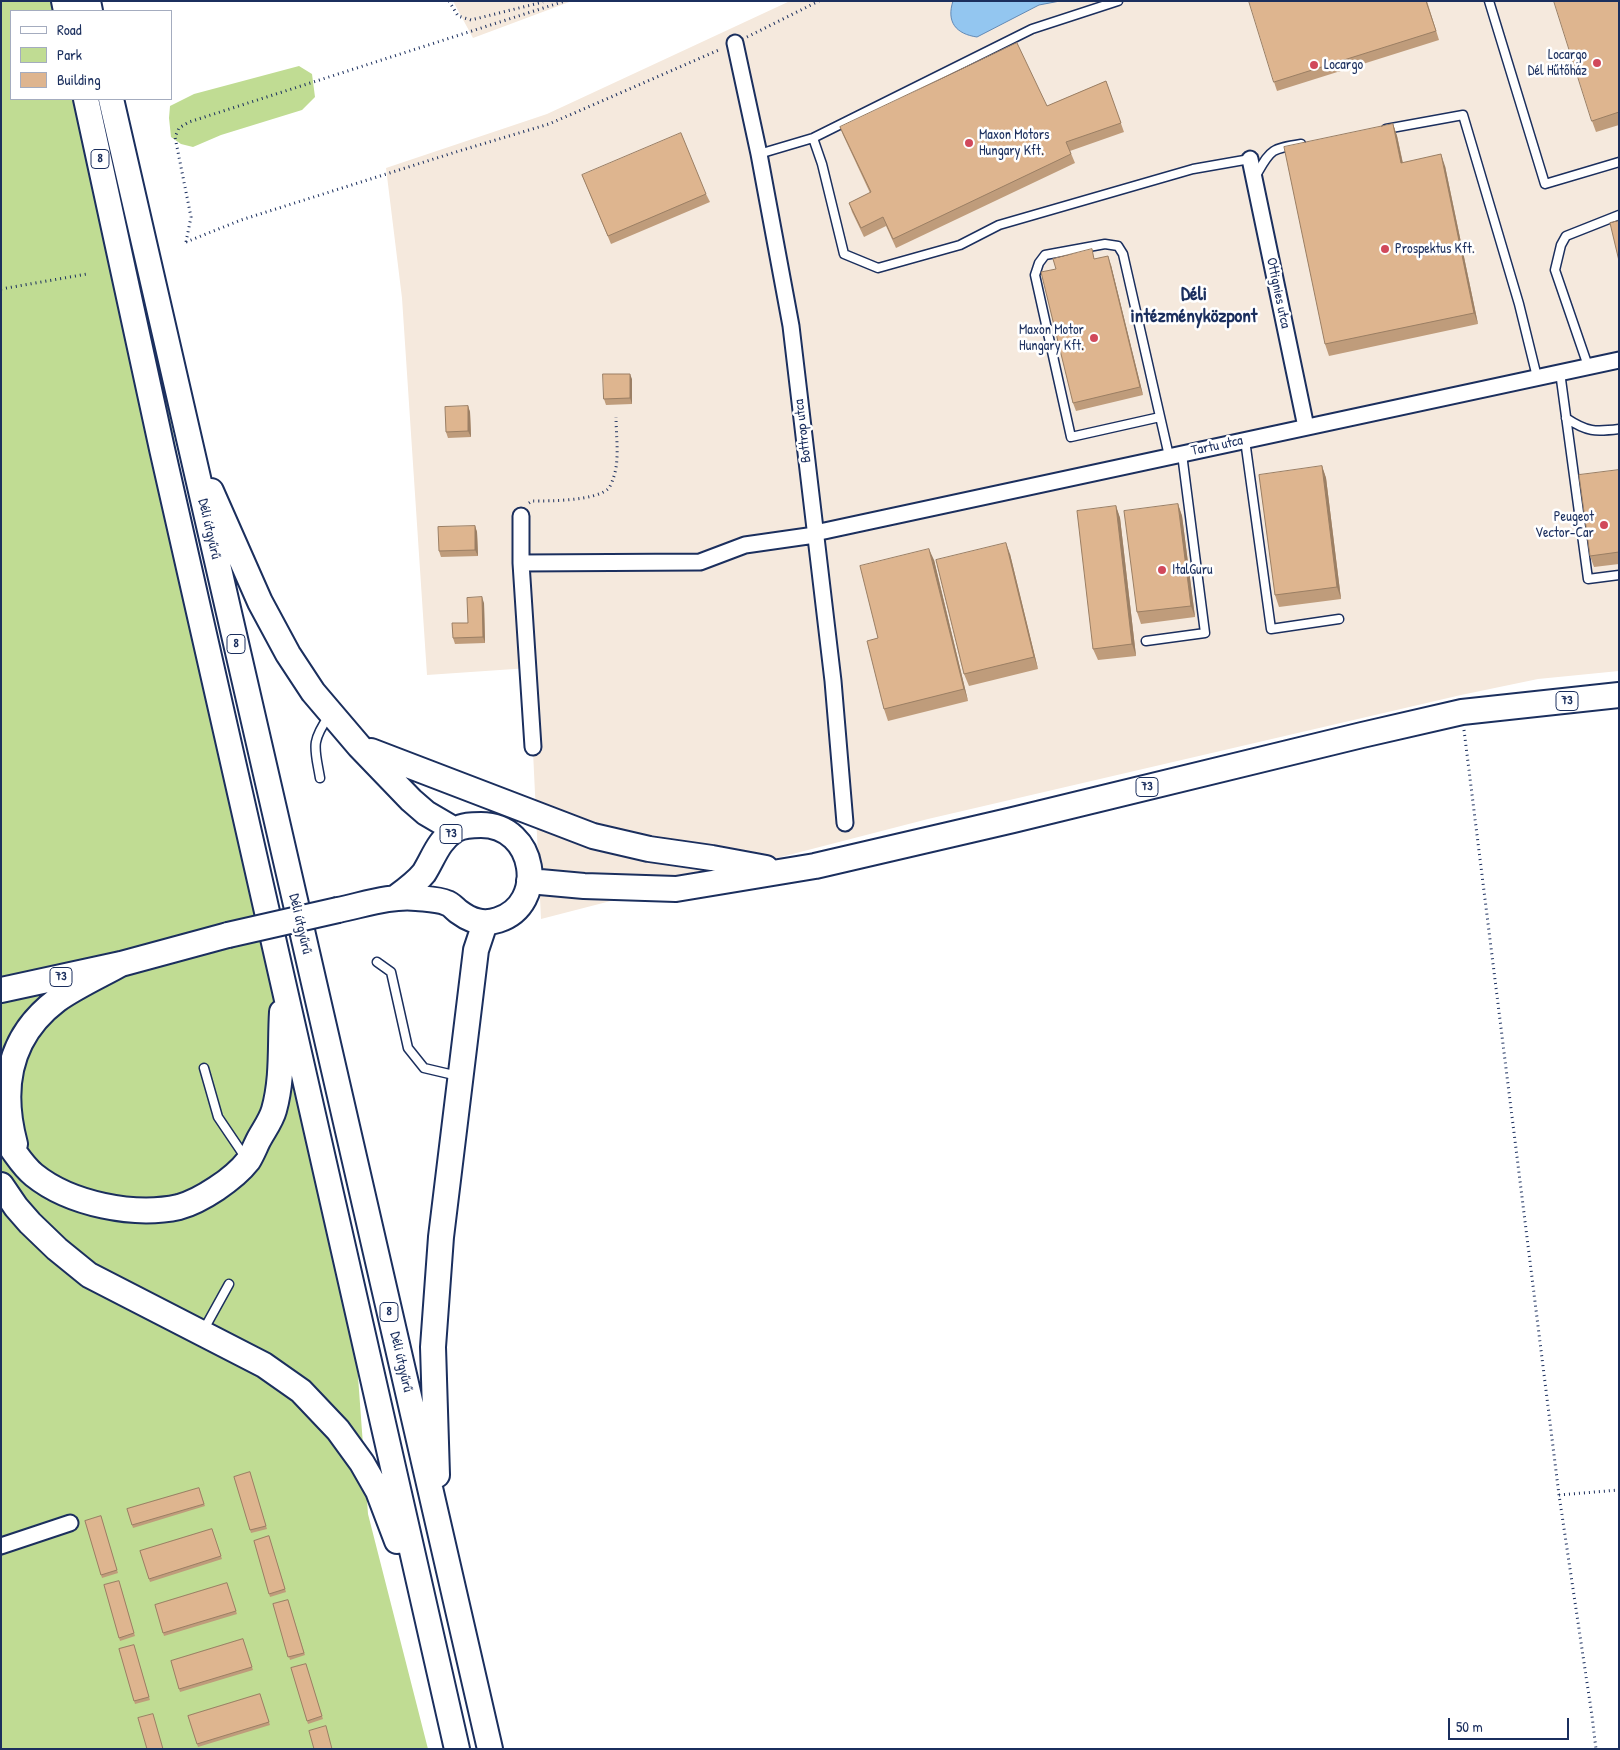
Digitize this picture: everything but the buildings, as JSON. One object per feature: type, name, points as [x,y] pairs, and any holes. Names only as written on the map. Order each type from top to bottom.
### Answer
[{"type":"main road","name":"Déli útgyűrű","points":[[86,100],[162,448],[457,1749]]},
{"type":"main road","name":"Déli útgyűrű","points":[[111,100],[490,1749]]},
{"type":"main road","points":[[189,439],[260,602],[288,654],[313,692],[360,746],[426,814],[455,830]]},
{"type":"main road","name":"73","points":[[529,881],[584,886],[676,889],[815,866],[1462,712],[1619,695]]},
{"type":"main road","points":[[360,746],[592,836],[649,849],[712,858],[780,871]]},
{"type":"main road","name":"73","points":[[1,990],[121,964],[228,935],[396,898],[414,898],[448,903],[472,920],[485,923],[498,920],[510,915],[519,905],[529,881],[529,864],[516,840],[505,830],[491,825],[465,826],[455,830],[439,844],[432,860],[418,880],[396,898]]},
{"type":"main road","points":[[439,1530],[433,1347],[440,1237],[476,950],[485,923]]},
{"type":"main road","points":[[1,1129],[19,1158],[34,1175],[60,1191],[104,1207],[128,1210],[158,1210],[180,1206],[209,1193],[233,1176],[248,1160],[274,1112],[281,1066],[282,1005],[279,963]]},
{"type":"main road","points":[[19,1158],[10,1129],[6,1089],[10,1066],[18,1045],[33,1022],[58,999],[121,964]]},
{"type":"main road","points":[[1,1185],[30,1223],[57,1249],[89,1275],[264,1365],[301,1391],[338,1430],[362,1463],[378,1491],[399,1546],[423,1600]]},
{"type":"street","name":"Bottrop utca","points":[[735,43],[759,154],[791,326],[833,681],[845,823]]},
{"type":"street","name":"Ottignies utca","points":[[1250,159],[1306,427]]},
{"type":"street","name":"Tartu utca","points":[[521,563],[700,562],[745,545],[815,534],[1619,360]]},
{"type":"street","points":[[521,516],[521,563],[533,747]]},
{"type":"street","points":[[1,1546],[70,1523]]},
{"type":"lane","points":[[759,154],[813,138],[1032,29],[1118,1]]},
{"type":"lane","points":[[1488,1],[1544,184],[1619,162]]},
{"type":"lane","points":[[1376,131],[1463,115],[1519,304],[1537,377]]},
{"type":"lane","points":[[813,138],[822,164],[844,254],[878,268],[960,245],[999,224],[1193,169],[1250,159]]},
{"type":"lane","points":[[1254,178],[1270,152],[1279,148],[1308,143]]},
{"type":"lane","points":[[1588,366],[1556,270],[1557,258],[1566,236],[1619,215]]},
{"type":"lane","points":[[1146,641],[1205,633],[1175,455],[1160,418],[1123,254],[1118,246],[1105,244],[1045,256],[1039,263],[1035,275],[1071,437],[1160,418]]},
{"type":"lane","points":[[1560,372],[1588,579],[1619,575]]},
{"type":"lane","points":[[1566,418],[1587,430],[1596,432],[1619,429]]},
{"type":"lane","points":[[1245,440],[1271,629],[1338,619]]},
{"type":"lane","points":[[1574,479],[1583,478]]},
{"type":"lane","points":[[320,778],[314,747],[317,733],[331,713]]},
{"type":"lane","points":[[377,962],[391,972],[408,1048],[424,1068],[460,1076]]},
{"type":"lane","points":[[204,1068],[218,1117],[248,1160]]},
{"type":"lane","points":[[202,1333],[229,1284]]},
{"type":"path","points":[[449,1],[458,16],[471,20],[543,2]]},
{"type":"path","points":[[565,1],[189,122],[179,128],[175,137],[191,217],[186,242],[241,220],[549,124],[735,43],[819,1]]},
{"type":"path","points":[[1,289],[88,274]]},
{"type":"path","points":[[521,516],[526,506],[532,501],[587,497],[600,494],[609,488],[614,478],[616,466],[616,417]]},
{"type":"path","points":[[1462,712],[1559,1495],[1596,1749]]},
{"type":"path","points":[[1559,1495],[1619,1490]]},
{"type":"shaded area","points":[[453,1],[572,1],[473,38]]},
{"type":"shaded area","points":[[790,1],[1619,1],[1619,671],[1538,679],[1461,695],[928,819],[541,919],[529,668],[427,675],[402,298],[386,168],[547,114]]},
{"type":"green space","points":[[1,1],[81,1],[83,10],[10,10],[10,100],[105,100],[355,1335],[368,1514],[428,1749],[1,1749]]},
{"type":"green space","points":[[299,66],[312,74],[315,97],[302,110],[221,135],[193,147],[181,144],[171,137],[170,106],[194,94]]},
{"type":"water","points":[[953,1],[1060,1],[1039,5],[977,37],[963,33],[954,26],[951,15]]},
{"type":"place","name":"Locargo Dél Hűtőház","points":[[1597,63]]},
{"type":"place","name":"Locargo","points":[[1314,65]]},
{"type":"place","name":"Maxon Motors Hungary Kft.","points":[[969,143]]},
{"type":"place","name":"Prospektus Kft.","points":[[1385,249]]},
{"type":"place","name":"Maxon Motor Hungary Kft.","points":[[1094,338]]},
{"type":"place","name":"Peugeot Vector-Car","points":[[1604,525]]},
{"type":"place","name":"ItalGuru","points":[[1162,570]]},
{"type":"district","name":"Déli intézményközpont","points":[[1194,306]]}]
